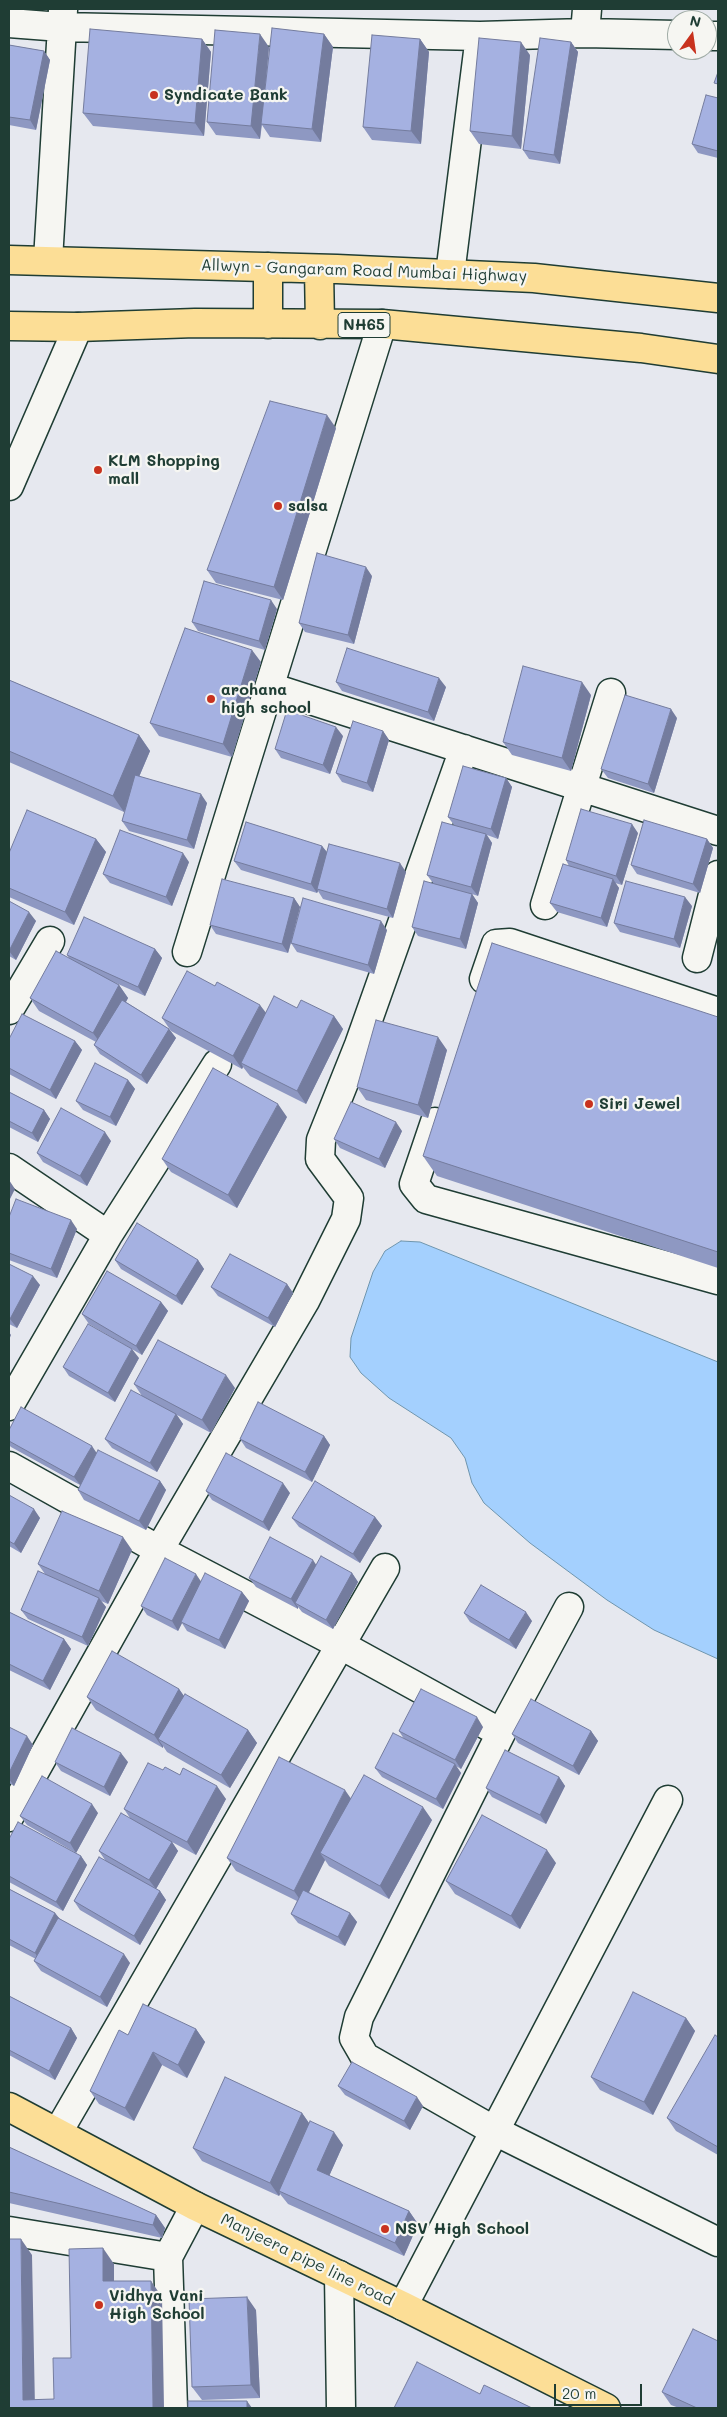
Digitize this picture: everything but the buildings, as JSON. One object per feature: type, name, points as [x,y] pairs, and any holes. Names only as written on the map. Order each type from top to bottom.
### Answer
[{"type":"main road","name":"Allwyn - Gangaram Road Mumbai Highway","points":[[9,260],[268,267],[534,278],[718,297]]},
{"type":"main road","points":[[268,267],[268,324]]},
{"type":"main road","points":[[319,269],[320,325]]},
{"type":"main road","name":"NH65","points":[[9,326],[78,327],[195,322],[320,325],[382,324],[641,348],[718,359]]},
{"type":"main road","name":"Manjeera pipe line road","points":[[9,2107],[195,2206],[403,2306],[606,2408]]},
{"type":"street","points":[[9,23],[62,18],[480,36],[586,21],[667,34]]},
{"type":"street","points":[[48,260],[62,18]]},
{"type":"street","points":[[450,274],[480,36]]},
{"type":"street","points":[[188,952],[382,324]]},
{"type":"street","points":[[9,486],[78,327]]},
{"type":"street","points":[[270,687],[718,831]]},
{"type":"street","points":[[545,905],[583,788],[611,693]]},
{"type":"street","points":[[9,1817],[159,1550],[305,1301],[346,1220],[349,1198],[320,1158],[321,1140],[359,1045],[464,749]]},
{"type":"street","points":[[697,958],[718,875]]},
{"type":"street","points":[[9,1010],[50,941]]},
{"type":"street","points":[[477,1000],[496,944],[510,942],[718,1012]]},
{"type":"street","points":[[9,1406],[108,1235],[217,1064]]},
{"type":"street","points":[[443,1101],[414,1184],[426,1198],[718,1280]]},
{"type":"street","points":[[9,1168],[108,1235]]},
{"type":"street","points":[[9,1466],[159,1550],[340,1644],[501,1732]]},
{"type":"street","points":[[58,2132],[385,1568]]},
{"type":"street","points":[[569,1608],[501,1732],[359,2017],[354,2038],[364,2057],[493,2130],[718,2242]]},
{"type":"street","points":[[403,2306],[493,2130],[668,1800]]},
{"type":"street","points":[[173,2408],[168,2257],[195,2206]]},
{"type":"street","points":[[9,2231],[168,2257]]},
{"type":"street","points":[[339,2275],[342,2408]]},
{"type":"water","points":[[401,1241],[420,1242],[718,1362],[718,1659],[654,1630],[607,1600],[530,1543],[484,1503],[472,1483],[465,1458],[451,1438],[389,1398],[361,1373],[350,1357],[351,1338],[373,1272],[385,1251]]},
{"type":"place","name":"Syndicate Bank","points":[[154,95]]},
{"type":"place","name":"KLM Shopping mall","points":[[98,470]]},
{"type":"place","name":"salsa","points":[[278,506]]},
{"type":"place","name":"arohana high school","points":[[211,699]]},
{"type":"place","name":"Siri Jewel","points":[[589,1104]]},
{"type":"place","name":"NSV High School","points":[[385,2229]]},
{"type":"place","name":"Vidhya Vani High School","points":[[99,2305]]}]
